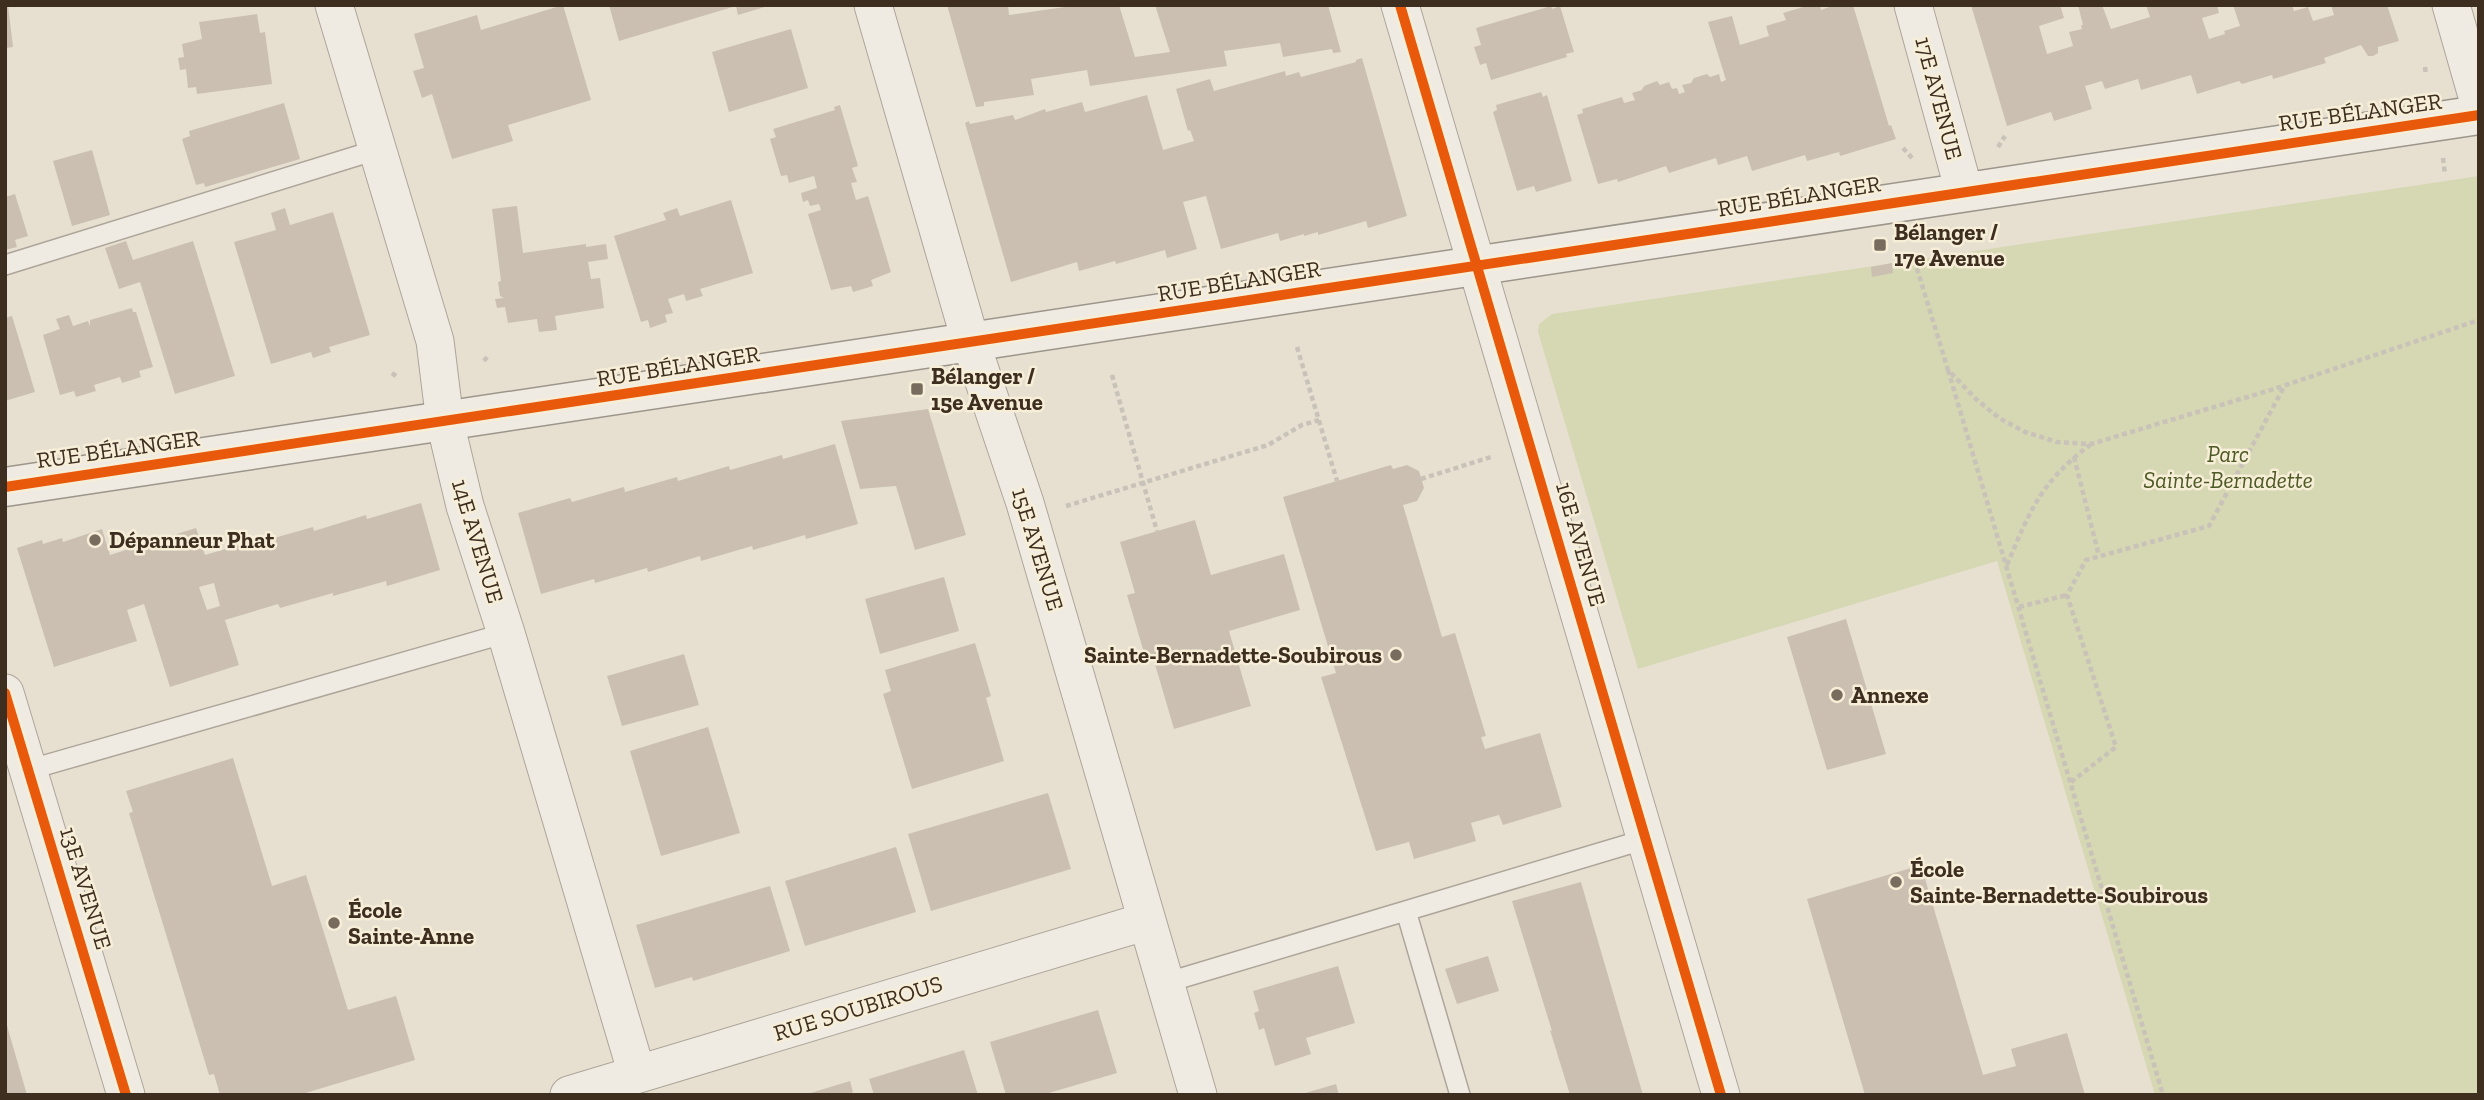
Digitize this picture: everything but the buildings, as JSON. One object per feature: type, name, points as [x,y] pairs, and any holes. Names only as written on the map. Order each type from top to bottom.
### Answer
[{"type":"street","name":"14E AVENUE","points":[[334,5],[435,341],[445,422],[465,506],[506,632],[637,1074]]},
{"type":"street","name":"15E AVENUE","points":[[873,5],[971,342],[1025,503],[1198,1095]]},
{"type":"street","name":"16E AVENUE","points":[[1400,5],[1721,1095]]},
{"type":"street","name":"17E AVENUE","points":[[1913,5],[1964,191]]},
{"type":"street","points":[[2451,5],[2479,103]]},
{"type":"street","name":"RUE BÉLANGER","points":[[5,487],[2479,115]]},
{"type":"street","name":"13E AVENUE","points":[[6,696],[126,1095]]},
{"type":"street","name":"RUE SOUBIROUS","points":[[569,1095],[1147,921]]},
{"type":"lane","points":[[5,265],[376,150]]},
{"type":"lane","points":[[28,770],[506,632]]},
{"type":"lane","points":[[1166,983],[1646,839]]},
{"type":"lane","points":[[1406,911],[1460,1095]]},
{"type":"path","points":[[2425,67],[2426,75]]},
{"type":"path","points":[[1996,150],[2005,136]]},
{"type":"path","points":[[1903,148],[1912,158]]},
{"type":"path","points":[[1912,252],[2020,607],[2163,1095]]},
{"type":"path","points":[[1948,370],[1999,418],[2025,432],[2057,442],[2091,444],[2286,385],[2479,320]]},
{"type":"path","points":[[1297,347],[1337,481]]},
{"type":"path","points":[[1112,375],[1157,531]]},
{"type":"path","points":[[2071,782],[2116,747],[2067,595],[2086,560],[2209,526],[2286,385]]},
{"type":"path","points":[[1054,509],[1268,445],[1302,425],[1319,420]]},
{"type":"path","points":[[2007,565],[2036,499],[2074,457],[2091,444]]},
{"type":"path","points":[[1421,479],[1506,453]]},
{"type":"path","points":[[2074,457],[2099,556]]},
{"type":"path","points":[[2020,607],[2067,595]]},
{"type":"green space","name":"Parc Sainte-Bernadette","points":[[2479,176],[2479,1095],[2155,1095],[1997,561],[1638,669],[1538,332],[1539,324],[1552,314]]},
{"type":"cycle path","points":[[1400,5],[1721,1095]]},
{"type":"cycle path","points":[[5,487],[2479,115]]},
{"type":"cycle path","points":[[5,693],[126,1095]]},
{"type":"place","name":"Bélanger / 17e Avenue","points":[[1880,245]]},
{"type":"place","name":"Bélanger / 15e Avenue","points":[[917,389]]},
{"type":"place","name":"Dépanneur Phat","points":[[95,540]]},
{"type":"place","name":"Sainte-Bernadette-Soubirous","points":[[1396,655]]},
{"type":"place","name":"Annexe","points":[[1837,695]]},
{"type":"place","name":"École Sainte-Bernadette-Soubirous","points":[[1896,882]]},
{"type":"place","name":"École Sainte-Anne","points":[[334,923]]}]
